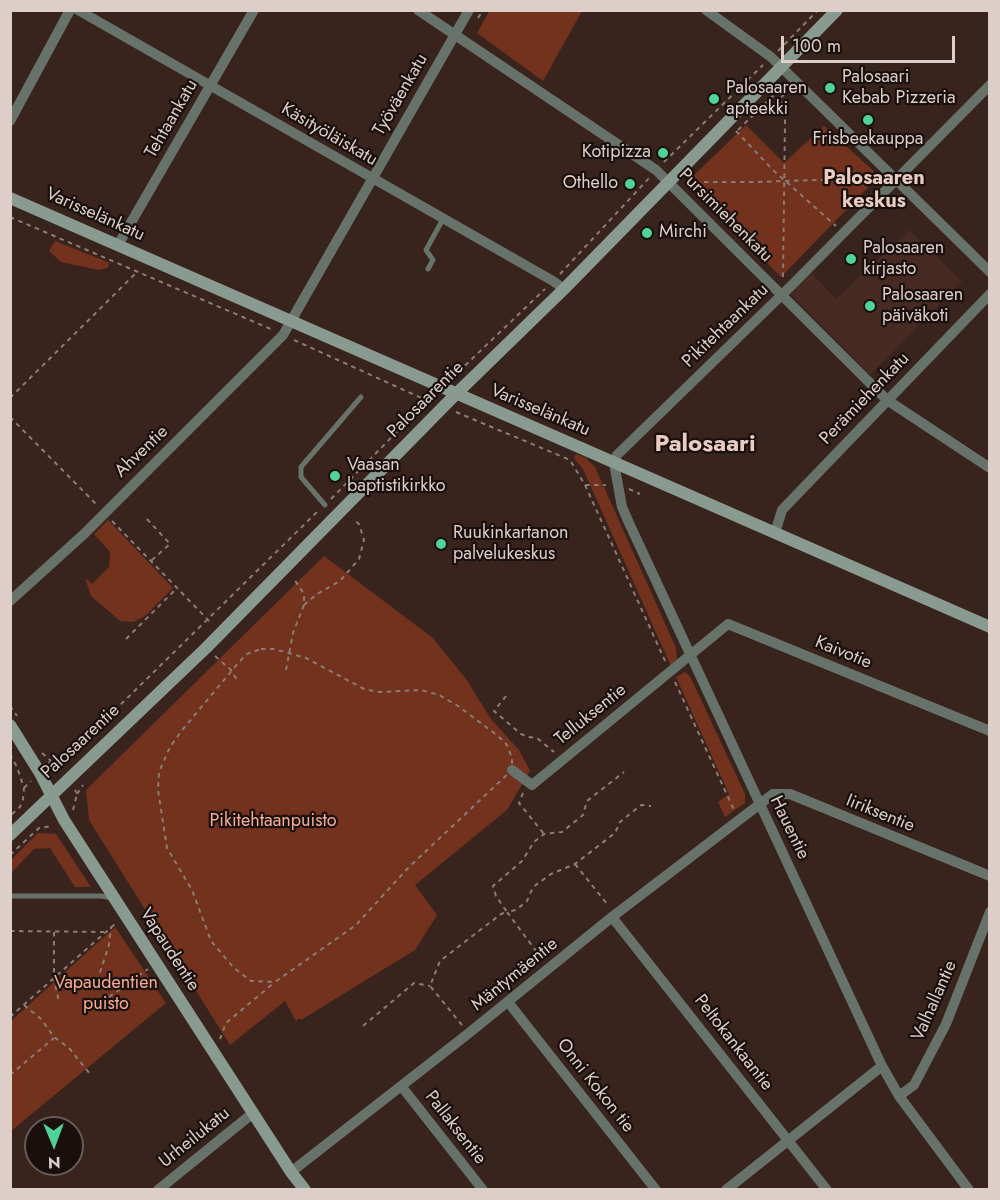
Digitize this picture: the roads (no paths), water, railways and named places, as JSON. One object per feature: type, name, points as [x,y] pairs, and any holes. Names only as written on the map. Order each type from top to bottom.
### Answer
[{"type":"street","points":[[10,121],[70,10]]},
{"type":"street","name":"Käsityöläiskatu","points":[[78,10],[564,289]]},
{"type":"street","name":"Tehtaankatu","points":[[118,245],[254,10]]},
{"type":"street","name":"Pursimiehenkatu","points":[[418,10],[656,170],[887,400],[990,468]]},
{"type":"street","name":"Työväenkatu","points":[[286,319],[372,178],[469,10]]},
{"type":"street","points":[[706,10],[771,57],[990,272]]},
{"type":"street","name":"Palosaarentie","points":[[10,835],[206,648],[443,407],[564,289],[837,10]]},
{"type":"street","name":"Pikitehtaankatu","points":[[614,463],[617,455],[782,295],[990,85]]},
{"type":"street","name":"Varisselänkatu","points":[[10,198],[990,627]]},
{"type":"street","name":"Perämiehenkatu","points":[[775,533],[782,510],[990,294]]},
{"type":"street","name":"Ahventie","points":[[10,601],[84,534],[279,333],[286,319]]},
{"type":"street","name":"Hauentie","points":[[614,463],[622,507],[629,523],[882,1066],[899,1096],[969,1190]]},
{"type":"street","name":"Kaivotie","points":[[691,655],[728,624],[990,731]]},
{"type":"street","name":"Telluksentie","points":[[512,770],[531,785],[691,655]]},
{"type":"street","name":"Vapaudentie","points":[[13,734],[40,773],[64,820],[304,1190]]},
{"type":"street","name":"Iiriksentie","points":[[759,803],[773,794],[790,794],[990,876]]},
{"type":"street","name":"Mäntymäentie","points":[[291,1172],[402,1087],[614,916],[759,803]]},
{"type":"street","name":"Valhallantie","points":[[899,1096],[914,1084],[946,1024],[990,912]]},
{"type":"street","name":"Peltokankaantie","points":[[614,916],[827,1190]]},
{"type":"street","name":"Onni Kokon tie","points":[[508,1002],[656,1190]]},
{"type":"street","points":[[726,1190],[882,1066]]},
{"type":"street","name":"Pallaksentie","points":[[402,1087],[483,1190]]},
{"type":"street","name":"Urheilukatu","points":[[158,1190],[253,1113]]},
{"type":"lane","points":[[428,268],[433,260],[426,250],[443,219]]},
{"type":"lane","points":[[325,505],[301,477],[301,467],[361,397]]},
{"type":"lane","points":[[10,896],[115,898]]},
{"type":"place","name":"Palosaari Kebab Pizzeria","points":[[830,88]]},
{"type":"place","name":"Palosaaren apteekki","points":[[714,99]]},
{"type":"place","name":"Frisbeekauppa","points":[[868,120]]},
{"type":"place","name":"Kotipizza","points":[[663,153]]},
{"type":"place","name":"Othello","points":[[630,184]]},
{"type":"place","name":"Mirchi","points":[[647,233]]},
{"type":"place","name":"Palosaaren kirjasto","points":[[851,259]]},
{"type":"place","name":"Palosaaren päiväkoti","points":[[870,306]]},
{"type":"place","name":"Vaasan baptistikirkko","points":[[335,476]]},
{"type":"place","name":"Ruukinkartanon palvelukeskus","points":[[441,544]]},
{"type":"district","name":"Palosaaren keskus","points":[[874,190]]},
{"type":"district","name":"Palosaari","points":[[705,445]]},
{"type":"park label","name":"Pikitehtaanpuisto","points":[[273,822]]},
{"type":"park label","name":"Vapaudentien puisto","points":[[106,994]]}]
